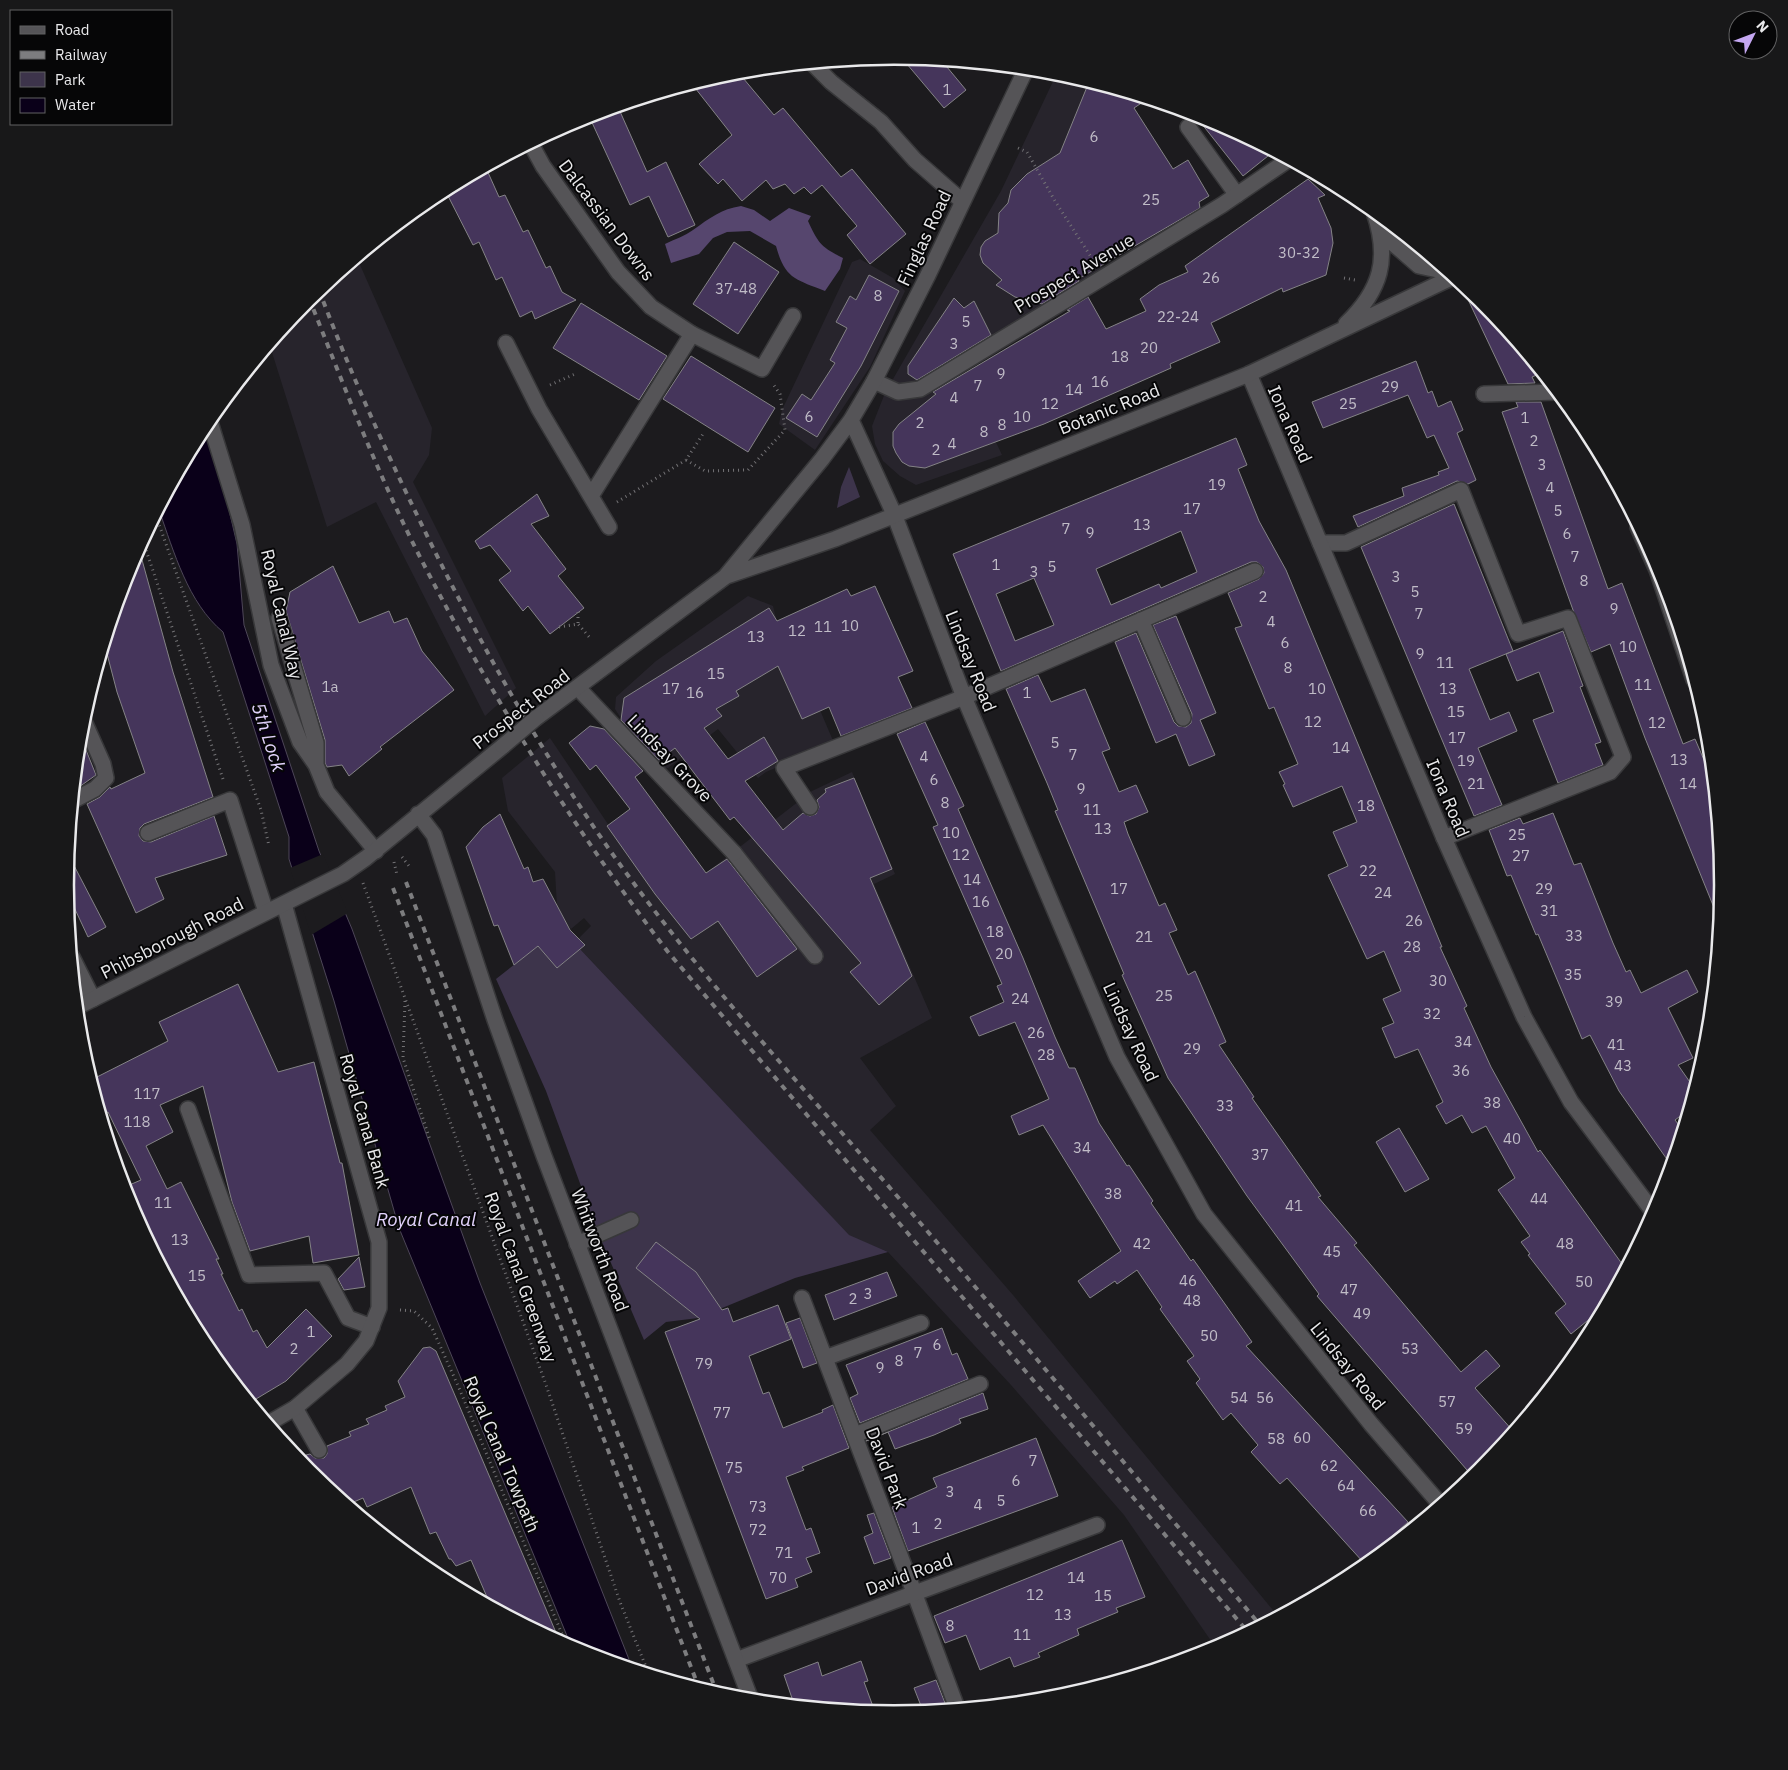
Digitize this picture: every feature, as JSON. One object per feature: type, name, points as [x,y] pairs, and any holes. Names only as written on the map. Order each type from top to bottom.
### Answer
[{"type":"street","points":[[818,69],[831,82],[881,122],[915,160],[962,201]]},
{"type":"street","name":"Finglas Road","points":[[851,420],[874,381],[928,276],[1023,76]]},
{"type":"street","points":[[1188,127],[1237,195]]},
{"type":"street","name":"Dalcassian Downs","points":[[533,149],[618,272],[650,307],[692,334],[762,369]]},
{"type":"street","name":"Prospect Avenue","points":[[874,381],[898,392],[920,389],[1237,195],[1283,164]]},
{"type":"street","points":[[1378,223],[1381,233],[1419,266],[1437,270]]},
{"type":"street","name":"Botanic Road","points":[[1336,334],[1365,306],[1377,283],[1380,269],[1381,233]]},
{"type":"street","name":"Botanic Road","points":[[894,514],[1249,374],[1447,280]]},
{"type":"street","points":[[762,369],[793,316]]},
{"type":"street","points":[[591,496],[692,334]]},
{"type":"street","points":[[506,344],[531,394],[609,527]]},
{"type":"street","name":"Iona Road","points":[[1249,374],[1444,838],[1524,1017],[1570,1102],[1649,1206]]},
{"type":"street","points":[[1484,394],[1549,392]]},
{"type":"street","points":[[851,420],[894,514]]},
{"type":"street","name":"Prospect Road","points":[[343,874],[376,851],[418,814],[536,718],[725,576],[822,460],[851,420]]},
{"type":"street","name":"Royal Canal Way","points":[[212,429],[242,525],[272,665],[300,742],[316,765],[327,792],[339,809],[356,824],[376,851]]},
{"type":"street","points":[[1320,543],[1346,544],[1461,490],[1518,634],[1568,618],[1623,757],[1610,772],[1444,838]]},
{"type":"street","name":"Prospect Road","points":[[725,576],[835,539],[894,514]]},
{"type":"street","name":"Lindsay Road","points":[[894,514],[964,697],[1117,1057],[1204,1214],[1352,1401],[1437,1500]]},
{"type":"street","points":[[810,807],[784,768],[964,697],[1255,570]]},
{"type":"street","points":[[279,618],[316,743],[316,765]]},
{"type":"street","points":[[1141,620],[1183,718]]},
{"type":"street","name":"Lindsay Grove","points":[[578,688],[734,853],[815,956]]},
{"type":"street","points":[[79,797],[95,789],[106,778],[103,764],[89,732]]},
{"type":"street","points":[[148,833],[230,800],[266,912]]},
{"type":"street","name":"Whitworth Road","points":[[418,814],[434,834],[495,1020],[577,1244],[748,1691]]},
{"type":"street","name":"Phibsborough Road","points":[[83,1004],[343,874]]},
{"type":"street","name":"Royal Canal Bank","points":[[273,1421],[295,1408],[346,1364],[366,1341],[379,1308],[379,1242],[284,904]]},
{"type":"street","points":[[79,971],[93,999]]},
{"type":"street","points":[[188,1109],[249,1275],[324,1273],[348,1318],[372,1327]]},
{"type":"street","points":[[577,1244],[631,1220]]},
{"type":"street","name":"David Park","points":[[802,1298],[955,1702]]},
{"type":"street","points":[[825,1358],[921,1323]]},
{"type":"street","points":[[854,1435],[980,1384]]},
{"type":"street","points":[[295,1408],[319,1450]]},
{"type":"street","name":"David Road","points":[[736,1660],[1097,1525]]},
{"type":"path","points":[[1018,148],[1027,152],[1095,264]]},
{"type":"path","points":[[686,460],[705,471],[748,470],[785,430],[780,394],[762,369]]},
{"type":"path","points":[[531,394],[575,374]]},
{"type":"path","points":[[600,512],[686,460],[703,434]]},
{"type":"path","points":[[159,523],[261,810],[269,849]]},
{"type":"path","points":[[146,550],[220,771]]},
{"type":"path","points":[[578,612],[578,624],[591,639]]},
{"type":"path","points":[[558,627],[578,624]]},
{"type":"path","points":[[402,857],[409,866]]},
{"type":"path","name":"Royal Canal Greenway","points":[[364,884],[545,1382],[620,1602],[646,1666]]},
{"type":"path","points":[[405,998],[402,1058],[430,1140]]},
{"type":"path","name":"Royal Canal Towpath","points":[[379,1308],[414,1312],[432,1328],[562,1635]]},
{"type":"shaded area","points":[[1053,81],[1088,89],[1113,119],[1075,221],[1109,279],[958,368],[959,376],[975,397],[1002,455],[916,485],[900,476],[883,461],[875,444],[872,426],[885,393],[1001,191]]},
{"type":"shaded area","points":[[741,206],[754,210],[770,221],[789,208],[811,216],[808,221],[821,244],[843,258],[840,269],[825,291],[806,284],[788,272],[779,257],[776,246],[750,231],[727,232],[713,238],[699,254],[671,263],[665,244],[687,234],[722,212]]},
{"type":"shaded area","points":[[860,259],[893,278],[905,291],[870,367],[815,450],[779,424],[782,410],[852,262]]},
{"type":"shaded area","points":[[359,263],[432,428],[429,455],[413,482],[516,688],[485,716],[376,502],[327,527],[272,351],[314,305]]},
{"type":"shaded area","points":[[748,596],[773,606],[777,622],[797,656],[834,743],[766,772],[758,778],[718,729],[668,768],[658,767],[631,734],[615,709],[616,697],[656,661]]},
{"type":"shaded area","points":[[550,738],[655,894],[692,939],[733,909],[706,873],[812,791],[852,772],[895,874],[874,884],[932,1018],[860,1058],[896,1106],[870,1130],[1013,1295],[1274,1611],[1211,1641],[1124,1515],[1011,1385],[888,1252],[849,1236],[580,949],[585,945],[579,938],[591,926],[584,918],[571,929],[566,923],[557,906],[555,872],[508,811],[502,778]]},
{"type":"green space","points":[[849,467],[860,497],[837,508],[841,487]]},
{"type":"green space","points":[[538,946],[557,968],[580,949],[849,1235],[888,1252],[795,1278],[698,1318],[666,1322],[644,1340],[599,1235],[546,1091],[496,979]]},
{"type":"water","name":"Royal Canal","points":[[208,435],[219,467],[237,544],[244,625],[319,851],[352,929],[480,1283],[630,1661],[568,1637],[399,1228],[334,1001],[289,859],[289,837],[223,632],[200,607],[191,592],[162,517]]},
{"type":"pier","points":[[323,854],[348,913],[311,935],[290,868]]},
{"type":"building","points":[[908,66],[947,67],[966,90],[944,108]]},
{"type":"building","points":[[744,79],[774,115],[783,108],[841,177],[852,169],[906,234],[870,264],[847,235],[857,226],[822,185],[811,194],[804,187],[794,194],[785,184],[773,189],[766,180],[742,201],[723,179],[718,184],[699,164],[732,135],[696,90]]},
{"type":"building","points":[[1086,88],[1106,93],[1141,104],[1134,108],[1173,169],[1188,160],[1209,196],[1199,202],[1200,208],[1078,279],[1079,281],[1042,304],[1015,297],[996,285],[1002,280],[983,263],[980,255],[981,247],[985,241],[998,233],[999,213],[1008,203],[1011,190],[1027,174],[1060,153]]},
{"type":"building","points":[[620,112],[647,172],[666,162],[695,225],[668,237],[649,196],[630,205],[592,123]]},
{"type":"building","points":[[1203,125],[1268,156],[1243,176]]},
{"type":"building","points":[[488,173],[499,197],[505,195],[523,232],[528,230],[546,268],[550,266],[562,292],[576,300],[535,319],[532,311],[520,317],[502,277],[496,280],[479,242],[473,245],[448,197]]},
{"type":"building","points":[[1308,179],[1325,195],[1318,198],[1331,228],[1333,243],[1326,275],[1283,292],[1282,288],[1211,323],[1220,342],[1170,364],[1171,368],[1044,424],[925,468],[909,466],[902,462],[893,446],[893,432],[899,424],[936,394],[933,392],[1070,311],[1067,310],[1088,297],[1106,329],[1146,311],[1140,299],[1159,285],[1188,272],[1185,266]]},
{"type":"building","points":[[734,242],[779,272],[738,334],[693,304]]},
{"type":"building","points":[[869,275],[899,291],[861,366],[817,437],[786,418],[802,394],[811,400],[835,363],[830,360],[847,328],[836,322],[850,296],[856,300]]},
{"type":"building","points":[[954,298],[964,308],[974,301],[991,335],[917,380],[908,374],[908,366]]},
{"type":"building","points":[[1468,299],[1511,344],[1536,375],[1532,377],[1535,383],[1508,384]]},
{"type":"building","points":[[581,303],[667,356],[639,400],[553,348]]},
{"type":"building","points":[[691,356],[775,408],[748,452],[663,399]]},
{"type":"building","points":[[1416,361],[1428,393],[1432,391],[1438,407],[1451,401],[1463,430],[1457,433],[1476,480],[1468,484],[1457,481],[1358,527],[1353,516],[1404,496],[1402,488],[1439,475],[1438,472],[1449,468],[1434,435],[1427,438],[1408,395],[1323,428],[1312,402]]},
{"type":"building","points":[[1516,402],[1541,402],[1608,589],[1622,583],[1683,744],[1695,739],[1704,760],[1712,831],[1713,906],[1645,738],[1610,644],[1591,652],[1573,610],[1502,412],[1518,407]]},
{"type":"building","points":[[1236,438],[1247,465],[1238,469],[1259,521],[1286,570],[1442,947],[1440,947],[1467,1006],[1464,1008],[1491,1067],[1538,1152],[1540,1150],[1621,1263],[1589,1319],[1571,1334],[1555,1313],[1566,1304],[1528,1255],[1530,1254],[1521,1242],[1530,1236],[1498,1190],[1515,1178],[1486,1126],[1472,1133],[1462,1115],[1446,1124],[1436,1106],[1443,1102],[1418,1049],[1395,1058],[1382,1028],[1394,1023],[1383,999],[1401,991],[1384,951],[1367,959],[1328,875],[1348,866],[1333,832],[1357,822],[1342,786],[1293,807],[1279,772],[1298,764],[1274,707],[1269,709],[1235,628],[1242,626],[1228,593],[1259,579],[1264,573],[1263,567],[1257,562],[1251,562],[1001,671],[953,554]],"holes":[[[1181,531],[1197,572],[1161,588],[1159,584],[1111,605],[1096,569]],[[1034,578],[1054,625],[1015,641],[996,594]]]},
{"type":"building","points":[[537,494],[549,516],[531,524],[566,569],[558,576],[584,608],[550,634],[528,606],[523,611],[499,580],[511,571],[490,545],[480,549],[475,541]]},
{"type":"building","points":[[1454,504],[1513,651],[1469,669],[1490,720],[1509,712],[1517,731],[1478,748],[1502,805],[1474,816],[1361,547]]},
{"type":"building","points":[[142,559],[173,672],[213,797],[144,824],[140,828],[139,836],[143,841],[151,842],[214,816],[227,855],[155,878],[164,899],[136,913],[87,804],[100,797],[110,787],[111,789],[145,773],[117,692],[107,655],[118,621]]},
{"type":"building","points":[[333,566],[359,623],[389,611],[394,623],[407,618],[422,651],[454,690],[380,747],[382,749],[349,776],[342,765],[327,767],[325,763],[325,740],[286,611],[290,592]]},
{"type":"building","points":[[875,586],[913,671],[898,677],[912,708],[841,736],[829,707],[802,719],[778,666],[736,691],[739,696],[716,709],[722,716],[704,728],[728,759],[764,737],[778,761],[745,781],[783,830],[803,813],[810,816],[816,814],[819,807],[817,800],[826,792],[825,789],[854,778],[892,869],[870,878],[912,976],[879,1005],[850,972],[861,963],[734,817],[730,820],[675,748],[659,760],[621,720],[624,698],[769,608],[777,621],[847,589],[851,596]]},
{"type":"building","points":[[1176,616],[1216,713],[1200,720],[1215,755],[1189,766],[1176,734],[1156,743],[1115,642],[1136,633],[1174,722],[1178,726],[1186,727],[1191,723],[1192,714],[1153,625]]},
{"type":"building","points":[[1563,631],[1583,686],[1580,687],[1601,742],[1595,744],[1603,765],[1558,783],[1533,720],[1554,712],[1539,672],[1517,681],[1506,654]]},
{"type":"building","points":[[1038,675],[1051,702],[1085,689],[1110,749],[1102,752],[1119,792],[1136,785],[1148,812],[1124,822],[1159,906],[1165,903],[1177,930],[1169,933],[1188,975],[1195,971],[1226,1042],[1219,1045],[1254,1097],[1252,1098],[1321,1196],[1318,1197],[1357,1243],[1354,1245],[1461,1372],[1486,1350],[1500,1366],[1475,1388],[1510,1427],[1468,1471],[1317,1296],[1319,1294],[1247,1196],[1168,1078],[1122,975],[1124,974],[1055,811],[1058,810],[1006,689]]},
{"type":"building","points":[[925,722],[964,806],[958,809],[1055,1037],[1069,1068],[1075,1068],[1099,1123],[1153,1201],[1151,1203],[1191,1261],[1193,1259],[1252,1342],[1246,1346],[1408,1522],[1389,1539],[1361,1559],[1287,1478],[1280,1484],[1251,1452],[1258,1445],[1231,1413],[1223,1420],[1196,1383],[1200,1379],[1187,1361],[1194,1356],[1160,1309],[1162,1307],[1137,1270],[1117,1284],[1115,1281],[1090,1298],[1078,1281],[1121,1251],[1043,1125],[1019,1135],[1011,1116],[1049,1099],[1015,1022],[979,1036],[970,1017],[1004,1002],[997,986],[1002,984],[933,827],[938,825],[897,734]]},
{"type":"building","points":[[590,726],[604,729],[643,771],[635,777],[706,873],[727,859],[797,949],[757,977],[718,921],[691,939],[655,894],[607,826],[630,809],[596,765],[590,770],[569,743]]},
{"type":"building","points":[[86,750],[96,775],[80,786]]},
{"type":"building","points":[[1553,813],[1574,865],[1581,863],[1626,972],[1630,970],[1641,993],[1687,970],[1698,992],[1668,1008],[1693,1058],[1678,1065],[1690,1082],[1680,1116],[1675,1120],[1678,1124],[1667,1159],[1619,1091],[1590,1035],[1582,1039],[1511,875],[1507,876],[1489,830],[1520,818],[1523,824]]},
{"type":"building","points":[[500,814],[524,869],[528,867],[533,882],[543,879],[570,930],[585,945],[557,968],[538,946],[514,965],[498,925],[494,926],[466,847],[483,827]]},
{"type":"building","points":[[75,867],[106,927],[88,937],[75,909]]},
{"type":"building","points":[[238,984],[278,1072],[314,1062],[340,1163],[342,1163],[359,1255],[313,1263],[309,1236],[250,1251],[232,1202],[203,1086],[160,1105],[173,1132],[146,1146],[167,1189],[181,1182],[219,1259],[216,1259],[223,1274],[221,1274],[239,1311],[242,1309],[253,1332],[257,1330],[267,1348],[306,1309],[332,1336],[286,1381],[255,1399],[212,1341],[184,1295],[159,1248],[131,1184],[141,1180],[107,1113],[102,1097],[97,1077],[168,1041],[159,1022]]},
{"type":"building","points":[[1399,1128],[1429,1179],[1405,1192],[1376,1142]]},
{"type":"building","points":[[656,1242],[696,1272],[722,1310],[728,1308],[733,1322],[778,1305],[791,1339],[749,1356],[763,1394],[769,1392],[783,1428],[823,1412],[822,1410],[833,1405],[849,1448],[802,1467],[804,1470],[786,1477],[806,1530],[811,1528],[820,1553],[806,1558],[812,1572],[795,1579],[798,1587],[766,1599],[665,1332],[700,1319],[636,1268]]},
{"type":"building","points":[[359,1257],[365,1287],[344,1290],[338,1279]]},
{"type":"building","points":[[887,1272],[897,1296],[834,1320],[825,1295]]},
{"type":"building","points":[[800,1318],[817,1363],[803,1368],[786,1323]]},
{"type":"building","points":[[942,1328],[952,1355],[957,1353],[968,1379],[860,1423],[850,1398],[858,1394],[846,1365]]},
{"type":"building","points":[[430,1347],[436,1351],[556,1632],[487,1596],[471,1560],[456,1566],[449,1559],[436,1532],[430,1534],[411,1487],[367,1507],[363,1498],[353,1502],[307,1458],[306,1455],[310,1454],[315,1458],[324,1458],[327,1454],[327,1446],[351,1436],[349,1432],[369,1424],[366,1419],[387,1410],[385,1406],[405,1397],[398,1381],[423,1348]]},
{"type":"building","points":[[983,1393],[988,1409],[959,1419],[961,1423],[934,1435],[895,1449],[888,1432],[866,1441]]},
{"type":"building","points":[[1036,1438],[1058,1496],[908,1551],[892,1507],[937,1487],[933,1478]]},
{"type":"building","points":[[874,1513],[891,1558],[874,1564],[864,1537],[873,1533],[867,1515]]},
{"type":"building","points":[[1122,1540],[1145,1597],[1116,1608],[1118,1612],[1077,1629],[1079,1635],[1038,1653],[1040,1657],[1014,1667],[1010,1657],[980,1670],[966,1635],[945,1643],[934,1616]]},
{"type":"building","points":[[861,1661],[868,1681],[864,1682],[872,1704],[792,1698],[784,1675],[818,1662],[822,1676]]},
{"type":"building","points":[[936,1680],[945,1703],[920,1704],[914,1688]]},
{"type":"railway","points":[[322,297],[379,433],[418,517],[481,641],[527,722],[602,839],[707,977],[988,1302],[1256,1620]]},
{"type":"railway","points":[[312,307],[376,463],[421,559],[505,711],[599,858],[668,952],[1243,1626]]},
{"type":"railway","points":[[406,882],[714,1684]]},
{"type":"railway","points":[[393,888],[696,1680]]},
{"type":"water label","name":"5th Lock","points":[[269,737]]}]
